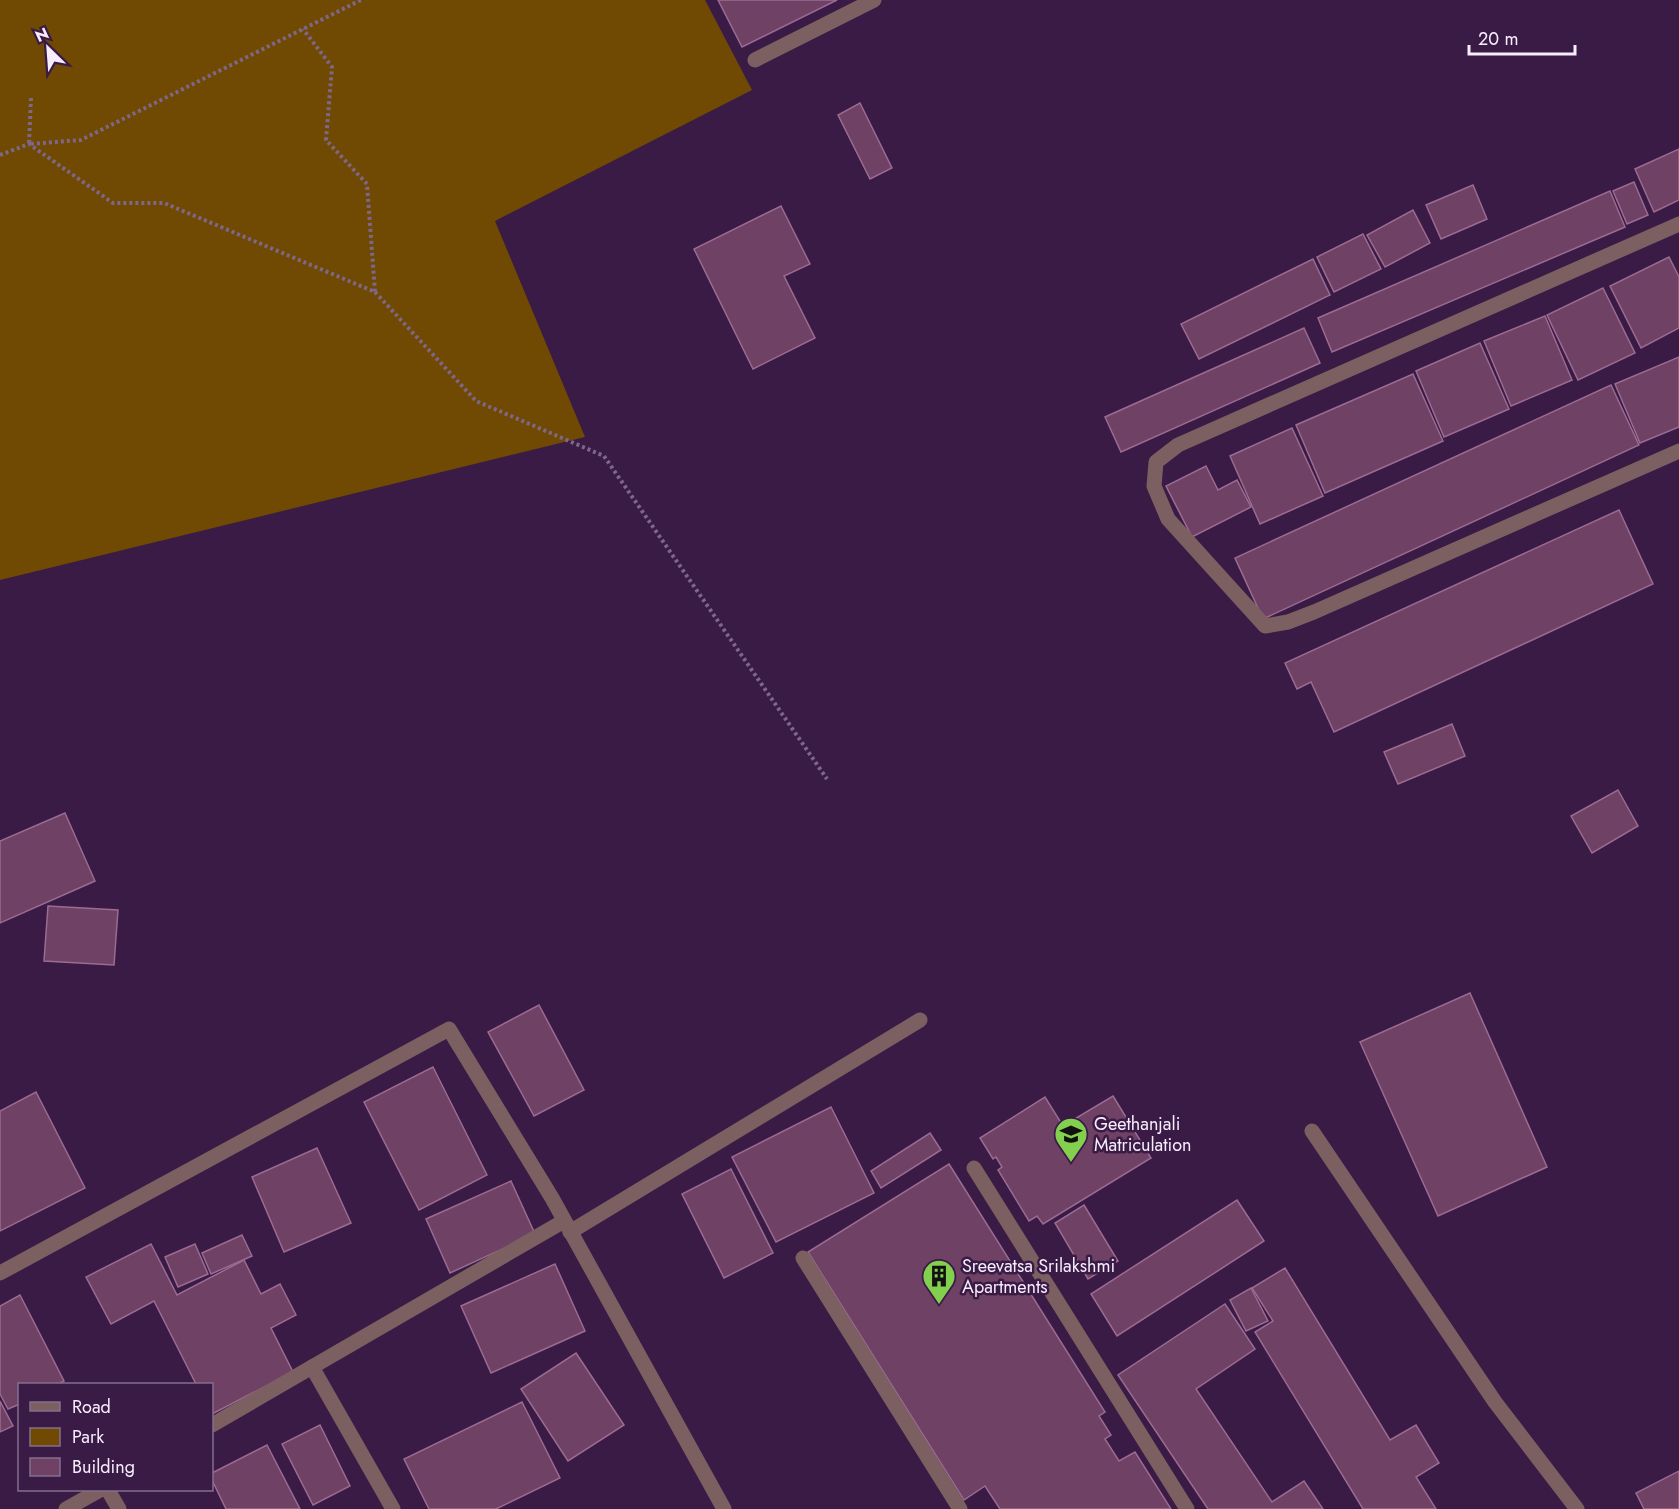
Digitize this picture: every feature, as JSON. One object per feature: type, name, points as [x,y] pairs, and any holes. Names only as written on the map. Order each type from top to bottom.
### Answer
[{"type":"street","points":[[755,60],[870,1]]},
{"type":"street","points":[[1679,224],[1178,445],[1156,462],[1154,486],[1168,519],[1265,626],[1288,622],[1314,612],[1679,451]]},
{"type":"street","points":[[213,1424],[312,1367],[567,1227],[920,1020]]},
{"type":"street","points":[[0,1273],[449,1029],[567,1227],[724,1509]]},
{"type":"street","points":[[1312,1131],[1495,1401],[1577,1509]]},
{"type":"street","points":[[974,1168],[1187,1509]]},
{"type":"street","points":[[803,1258],[960,1509]]},
{"type":"street","points":[[312,1367],[393,1509]]},
{"type":"street","points":[[66,1509],[98,1491]]},
{"type":"street","points":[[109,1491],[119,1509]]},
{"type":"path","points":[[0,155],[29,144],[81,140],[361,0]]},
{"type":"path","points":[[303,29],[332,67],[326,140],[367,184],[375,292]]},
{"type":"path","points":[[29,144],[31,98]]},
{"type":"path","points":[[29,144],[113,203],[164,203],[375,292],[476,401],[603,456],[827,779]]},
{"type":"green space","points":[[0,0],[705,0],[752,90],[495,221],[585,437],[0,580]]},
{"type":"building","points":[[718,0],[837,0],[742,47]]},
{"type":"building","points":[[860,103],[892,168],[870,179],[838,115]]},
{"type":"building","points":[[1679,149],[1679,200],[1654,212],[1635,169]]},
{"type":"building","points":[[1634,182],[1648,215],[1627,224],[1613,191]]},
{"type":"building","points":[[1473,185],[1487,219],[1441,239],[1426,205]]},
{"type":"building","points":[[1610,191],[1625,227],[1332,352],[1318,318]]},
{"type":"building","points":[[781,206],[810,264],[784,276],[815,338],[753,369],[694,249]]},
{"type":"building","points":[[1413,210],[1430,243],[1385,267],[1367,235]]},
{"type":"building","points":[[1363,234],[1381,269],[1334,292],[1317,257]]},
{"type":"building","points":[[1669,257],[1679,277],[1679,328],[1641,348],[1610,286]]},
{"type":"building","points":[[1313,259],[1330,295],[1199,359],[1181,324]]},
{"type":"building","points":[[1603,288],[1635,353],[1578,380],[1547,315]]},
{"type":"building","points":[[1545,316],[1572,380],[1511,406],[1484,341]]},
{"type":"building","points":[[1304,328],[1320,363],[1121,452],[1105,417]]},
{"type":"building","points":[[1480,343],[1509,409],[1444,437],[1416,371]]},
{"type":"building","points":[[1679,357],[1679,427],[1640,443],[1615,384]]},
{"type":"building","points":[[1413,374],[1443,441],[1325,493],[1296,425]]},
{"type":"building","points":[[1611,385],[1639,445],[1263,619],[1235,558]]},
{"type":"building","points":[[1292,428],[1323,496],[1260,524],[1230,456]]},
{"type":"building","points":[[1206,466],[1218,490],[1237,480],[1251,507],[1192,537],[1166,486]]},
{"type":"building","points":[[1619,510],[1653,584],[1334,732],[1311,682],[1297,689],[1285,663]]},
{"type":"building","points":[[1452,724],[1465,756],[1398,784],[1384,752]]},
{"type":"building","points":[[1618,790],[1638,826],[1592,853],[1571,816]]},
{"type":"building","points":[[65,813],[95,881],[0,923],[0,841]]},
{"type":"building","points":[[48,906],[118,910],[114,965],[44,961]]},
{"type":"building","points":[[1470,993],[1547,1167],[1438,1216],[1360,1042]]},
{"type":"building","points":[[539,1005],[584,1090],[534,1116],[488,1032]]},
{"type":"building","points":[[433,1067],[487,1175],[419,1210],[364,1102]]},
{"type":"building","points":[[36,1092],[85,1188],[0,1231],[0,1111]]},
{"type":"building","name":"Geethanjali Matriculation","points":[[1113,1096],[1151,1158],[1043,1224],[1037,1216],[1029,1221],[998,1170],[1002,1167],[996,1157],[993,1159],[980,1138],[1045,1097],[1063,1126]]},
{"type":"building","points":[[831,1107],[874,1193],[776,1242],[732,1157]]},
{"type":"building","points":[[930,1133],[941,1150],[881,1188],[871,1171]]},
{"type":"building","points":[[317,1148],[351,1223],[284,1252],[252,1177]]},
{"type":"building","name":"Sreevatsa Srilakshmi Apartments","points":[[949,1164],[1105,1412],[1099,1416],[1111,1435],[1105,1439],[1119,1461],[1135,1452],[1171,1509],[1000,1509],[985,1486],[964,1500],[808,1252]]},
{"type":"building","points":[[731,1169],[773,1253],[724,1278],[682,1194]]},
{"type":"building","points":[[511,1181],[535,1234],[450,1273],[426,1219]]},
{"type":"building","points":[[1237,1200],[1264,1241],[1117,1336],[1091,1294]]},
{"type":"building","points":[[1084,1205],[1118,1261],[1088,1279],[1055,1223]]},
{"type":"building","points":[[242,1235],[252,1256],[211,1274],[202,1253]]},
{"type":"building","points":[[151,1244],[177,1295],[244,1260],[261,1294],[280,1284],[296,1315],[271,1328],[293,1372],[213,1413],[213,1383],[195,1383],[154,1301],[111,1324],[86,1277]]},
{"type":"building","points":[[195,1244],[208,1274],[178,1287],[165,1257]]},
{"type":"building","points":[[555,1264],[585,1331],[491,1373],[461,1306]]},
{"type":"building","points":[[1285,1268],[1390,1440],[1416,1425],[1439,1463],[1416,1477],[1436,1509],[1363,1509],[1255,1332],[1273,1321],[1252,1288]]},
{"type":"building","points":[[1251,1288],[1268,1321],[1246,1331],[1230,1300]]},
{"type":"building","points":[[20,1295],[64,1381],[60,1383],[18,1383],[18,1405],[8,1409],[0,1394],[0,1306]]},
{"type":"building","points":[[1225,1304],[1255,1349],[1196,1389],[1272,1502],[1304,1481],[1323,1509],[1208,1509],[1118,1375]]},
{"type":"building","points":[[576,1353],[624,1425],[568,1461],[521,1389]]},
{"type":"building","points":[[0,1401],[13,1426],[0,1432]]},
{"type":"building","points":[[522,1402],[560,1478],[496,1509],[429,1509],[404,1459]]},
{"type":"building","points":[[320,1425],[350,1486],[313,1505],[282,1444]]},
{"type":"building","points":[[267,1445],[300,1509],[226,1509],[213,1482],[213,1472]]},
{"type":"building","points":[[1679,1471],[1679,1509],[1644,1509],[1636,1493]]},
{"type":"place","name":"Geethanjali Matriculation","points":[[1071,1163]]},
{"type":"place","name":"Sreevatsa Srilakshmi Apartments","points":[[939,1305]]}]
